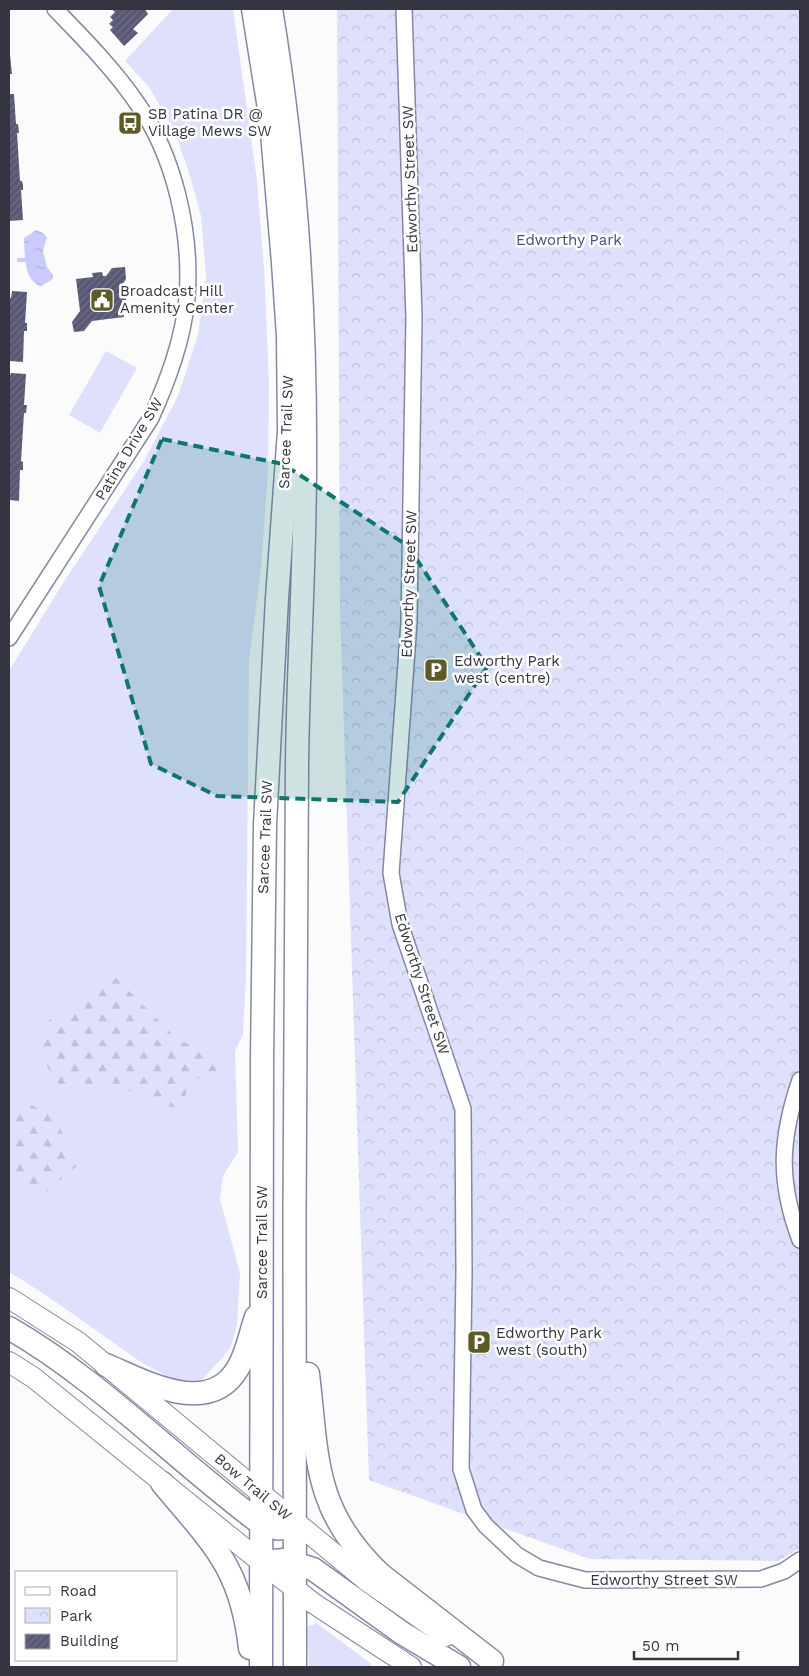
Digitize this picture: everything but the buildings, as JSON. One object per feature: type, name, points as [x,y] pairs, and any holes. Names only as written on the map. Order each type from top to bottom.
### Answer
[{"type":"highway","name":"Sarcee Trail SW","points":[[253,9],[271,121],[288,336],[289,431],[276,608],[265,825],[262,985],[261,1667]]},
{"type":"highway","name":"Sarcee Trail SW","points":[[271,9],[291,163],[302,294],[304,354],[305,520],[298,715],[295,938],[295,1667]]},
{"type":"highway","points":[[106,1365],[164,1390],[178,1393],[202,1392],[215,1388],[226,1383],[237,1369],[262,1302]]},
{"type":"highway","points":[[296,1307],[306,1360],[319,1467],[329,1505],[349,1540],[365,1559],[386,1578],[498,1664]]},
{"type":"highway","points":[[9,1328],[30,1340],[93,1386],[260,1524],[275,1529],[287,1529],[295,1522]]},
{"type":"highway","points":[[162,1483],[218,1550],[229,1569],[243,1604],[252,1667]]},
{"type":"highway","points":[[261,1562],[284,1560],[313,1569],[402,1633],[459,1667]]},
{"type":"main road","name":"Bow Trail SW","points":[[9,1298],[78,1342],[295,1522],[419,1619],[498,1664]]},
{"type":"main road","points":[[9,1362],[34,1378],[313,1603],[411,1667]]},
{"type":"main road","points":[[9,1369],[34,1378]]},
{"type":"street","name":"Patina Drive SW","points":[[9,638],[151,418],[167,382],[177,347],[187,299],[187,254],[180,204],[167,161],[157,137],[138,104],[115,73],[55,9]]},
{"type":"street","name":"Edworthy Street SW","points":[[404,9],[414,318],[409,622],[391,873],[400,924],[463,1110],[464,1272],[461,1469],[466,1489],[474,1510],[486,1526],[517,1555],[539,1568],[585,1580],[761,1579],[784,1571],[800,1560]]},
{"type":"street","points":[[800,1080],[790,1111],[783,1161],[789,1211],[800,1240]]},
{"type":"highlighted area","points":[[162,439],[283,464],[408,546],[487,667],[398,802],[217,796],[151,764],[99,586]]},
{"type":"green space","points":[[173,9],[233,9],[257,181],[264,268],[269,383],[268,472],[261,568],[249,661],[246,978],[243,1034],[235,1051],[238,1152],[223,1176],[220,1199],[240,1273],[237,1325],[230,1349],[203,1379],[177,1383],[138,1360],[9,1272],[9,671],[63,583],[144,461],[178,396],[198,335],[206,276],[201,216],[175,132],[149,87],[125,61]]},
{"type":"green space","name":"Edworthy Park","points":[[337,9],[800,9],[800,1548],[778,1561],[590,1559],[369,1480],[340,610]]},
{"type":"green space","points":[[106,351],[137,368],[100,433],[69,415]]},
{"type":"green space","points":[[112,974],[176,1038],[213,1056],[219,1073],[192,1080],[186,1093],[183,1110],[160,1104],[150,1095],[116,1088],[61,1087],[48,1068],[38,1040],[46,1023],[57,1013],[76,1005]]},
{"type":"green space","points":[[28,1103],[55,1118],[78,1165],[40,1197],[9,1181],[9,1115]]},
{"type":"green space","points":[[317,1623],[371,1664],[370,1667],[309,1667],[307,1627]]},
{"type":"water","points":[[36,230],[47,237],[43,251],[47,267],[53,275],[53,279],[41,286],[35,283],[28,273],[25,258],[24,238]]},
{"type":"waterway","points":[[19,260],[27,260]]},
{"type":"place","name":"SB Patina DR @ Village Mews SW","points":[[130,123]]},
{"type":"place","name":"Broadcast Hill Amenity Center","points":[[102,300]]},
{"type":"place","name":"Edworthy Park west (centre)","points":[[436,670]]},
{"type":"place","name":"Edworthy Park west (south)","points":[[479,1342]]}]
